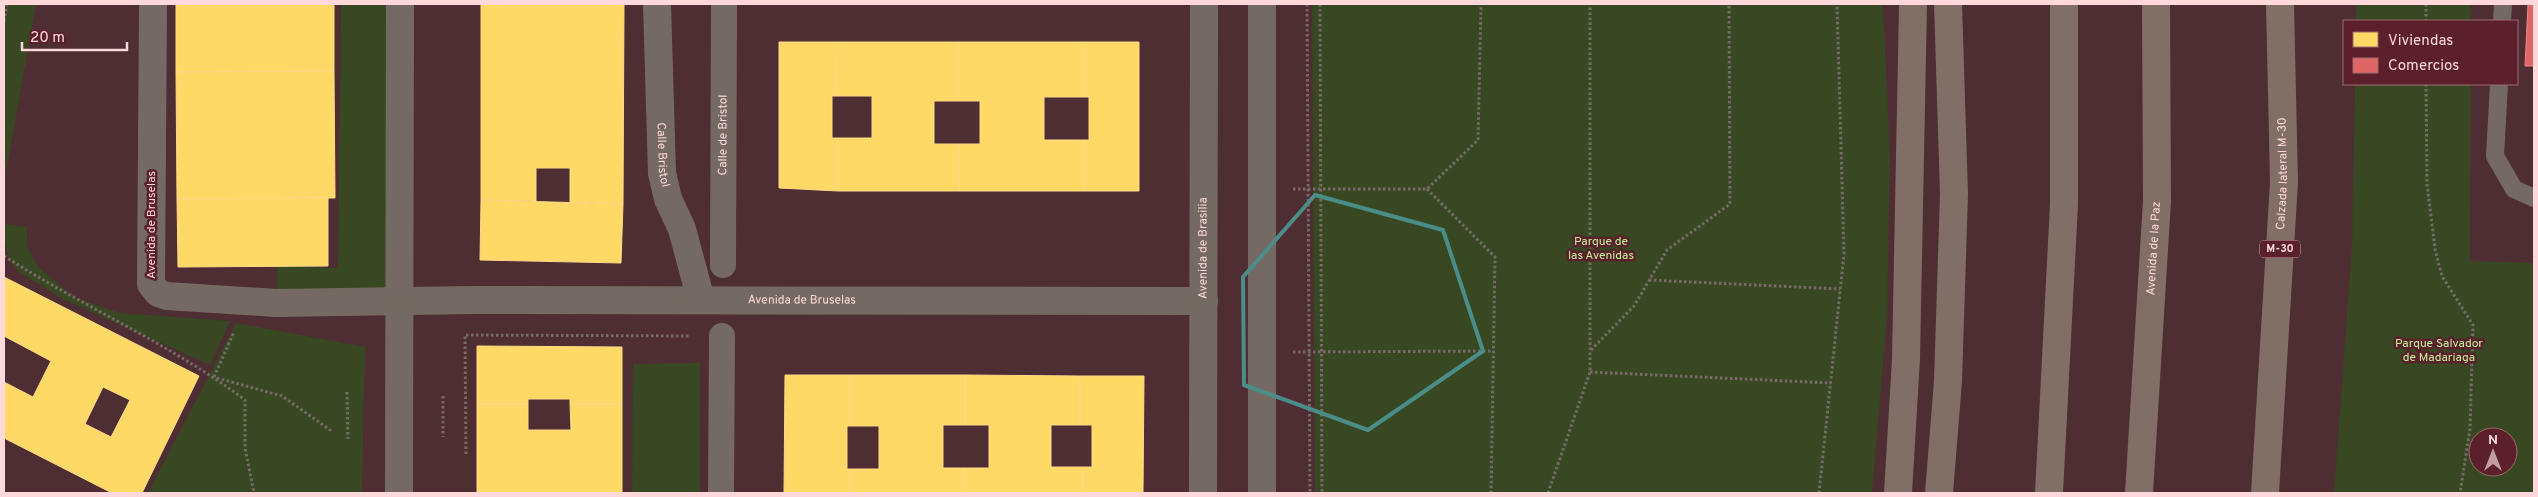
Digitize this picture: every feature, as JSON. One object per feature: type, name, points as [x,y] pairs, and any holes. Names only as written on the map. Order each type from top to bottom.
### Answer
[{"type":"highway","points":[[1898,493],[1906,360],[1913,4]]},
{"type":"highway","points":[[1939,493],[1948,380],[1954,194],[1948,4]]},
{"type":"highway","points":[[2049,493],[2064,204],[2064,4]]},
{"type":"highway","name":"Avenida de la Paz","points":[[2139,493],[2158,201],[2156,4]]},
{"type":"highway","name":"Calzada lateral M-30","points":[[2265,493],[2284,182],[2280,4]]},
{"type":"highway","points":[[1948,380],[1957,493]]},
{"type":"street","name":"Avenida de Bruselas","points":[[153,4],[151,284],[154,289],[167,296],[244,303],[701,300],[1204,301]]},
{"type":"street","points":[[399,493],[400,4]]},
{"type":"street","name":"Calle Bristol","points":[[658,4],[662,173],[668,199],[682,229],[701,300]]},
{"type":"street","name":"Calle de Bristol","points":[[723,265],[724,4]]},
{"type":"street","name":"Avenida de Brasilia","points":[[1203,493],[1204,4]]},
{"type":"street","points":[[1262,4],[1262,493]]},
{"type":"street","points":[[721,493],[722,336]]},
{"type":"lane","points":[[2502,20],[2503,4]]},
{"type":"lane","points":[[2499,85],[2495,156],[2514,190],[2534,198]]},
{"type":"path","points":[[4,21],[7,4]]},
{"type":"path","points":[[1307,4],[1310,493]]},
{"type":"path","points":[[1320,4],[1322,493]]},
{"type":"path","points":[[1262,190],[1427,190],[1478,140],[1481,4]]},
{"type":"path","points":[[1548,493],[1590,372],[1590,4]]},
{"type":"path","points":[[1590,350],[1634,306],[1667,250],[1730,204],[1728,4]]},
{"type":"path","points":[[1819,493],[1844,254],[1838,4]]},
{"type":"path","points":[[2426,4],[2426,20]]},
{"type":"path","points":[[2426,85],[2428,184],[2435,249],[2442,276],[2473,325],[2470,429],[2460,493]]},
{"type":"path","points":[[1427,190],[1495,257],[1491,493]]},
{"type":"path","points":[[4,256],[53,287],[214,377],[245,400],[245,448],[254,493]]},
{"type":"path","points":[[1649,280],[1840,289]]},
{"type":"path","points":[[214,377],[236,328]]},
{"type":"path","points":[[466,454],[465,335],[722,336]]},
{"type":"path","points":[[1262,352],[1492,351]]},
{"type":"path","points":[[1590,372],[1830,383]]},
{"type":"path","points":[[214,377],[282,396],[333,432]]},
{"type":"path","points":[[347,392],[348,439]]},
{"type":"path","points":[[443,396],[443,437]]},
{"type":"highlighted area","points":[[1315,195],[1443,230],[1483,351],[1368,430],[1244,385],[1243,277]]},
{"type":"green space","points":[[7,4],[36,4],[4,184],[4,23]]},
{"type":"green space","points":[[341,4],[393,4],[392,289],[276,294],[277,266],[338,268]]},
{"type":"green space","name":"Parque de las Avenidas","points":[[1312,4],[1883,4],[1890,156],[1887,318],[1872,493],[1315,493]]},
{"type":"green space","points":[[2356,4],[2471,4],[2471,20],[2356,20]]},
{"type":"green space","name":"Parque Salvador de Madariaga","points":[[2355,85],[2471,85],[2470,261],[2534,263],[2534,493],[2334,493],[2352,246]]},
{"type":"green space","points":[[4,224],[27,227],[27,245],[37,266],[74,297],[120,313],[230,321],[210,365],[63,299],[19,272],[10,261],[4,239]]},
{"type":"green space","points":[[236,323],[365,347],[362,493],[148,493]]},
{"type":"green space","points":[[700,363],[700,493],[632,493],[633,364]]},
{"type":"building: Viviendas","points":[[176,4],[334,4],[334,71],[176,72]]},
{"type":"building: Viviendas","points":[[481,4],[624,4],[623,204],[570,202],[570,168],[536,168],[536,201],[481,200]]},
{"type":"building: Viviendas","points":[[779,42],[837,42],[836,96],[832,96],[832,138],[838,138],[838,191],[779,188]]},
{"type":"building: Viviendas","points":[[837,42],[958,42],[958,101],[934,101],[934,144],[959,144],[959,191],[838,191],[838,138],[872,138],[872,96],[836,96]]},
{"type":"building: Viviendas","points":[[958,42],[1084,42],[1084,97],[1044,97],[1044,140],[1084,140],[1084,191],[959,191],[959,144],[980,144],[980,101],[958,101]]},
{"type":"building: Viviendas","points":[[1084,42],[1139,42],[1139,191],[1084,191],[1084,140],[1089,140],[1089,97],[1084,97]]},
{"type":"building: Viviendas","points":[[334,71],[335,198],[177,199],[176,72]]},
{"type":"building: Viviendas","points":[[328,198],[328,266],[178,267],[177,199]]},
{"type":"building: Viviendas","points":[[481,200],[623,204],[621,263],[480,260]]},
{"type":"building: Viviendas","points":[[4,277],[199,376],[142,493],[112,493],[4,438],[4,382],[33,397],[51,361],[4,336]],"holes":[[[103,387],[130,400],[111,437],[85,424]]]},
{"type":"building: Viviendas","points":[[477,346],[622,347],[622,404],[570,404],[570,399],[528,399],[528,404],[477,404]]},
{"type":"building: Viviendas","points":[[785,375],[850,375],[850,426],[847,426],[847,469],[850,469],[850,493],[784,493]]},
{"type":"building: Viviendas","points":[[850,375],[965,375],[965,425],[943,425],[943,468],[964,468],[964,493],[850,493],[850,469],[879,469],[879,426],[850,426]]},
{"type":"building: Viviendas","points":[[965,375],[1080,376],[1080,425],[1051,425],[1051,467],[1083,467],[1083,493],[964,493],[964,468],[989,468],[989,425],[965,425]]},
{"type":"building: Viviendas","points":[[1080,376],[1144,376],[1143,493],[1083,493],[1083,467],[1092,467],[1092,425],[1080,425]]},
{"type":"building: Viviendas","points":[[477,404],[528,404],[528,430],[571,430],[570,404],[622,404],[622,493],[477,493]]},
{"type":"building: Comercios","points":[[2528,4],[2534,4],[2534,66],[2525,66]]}]
